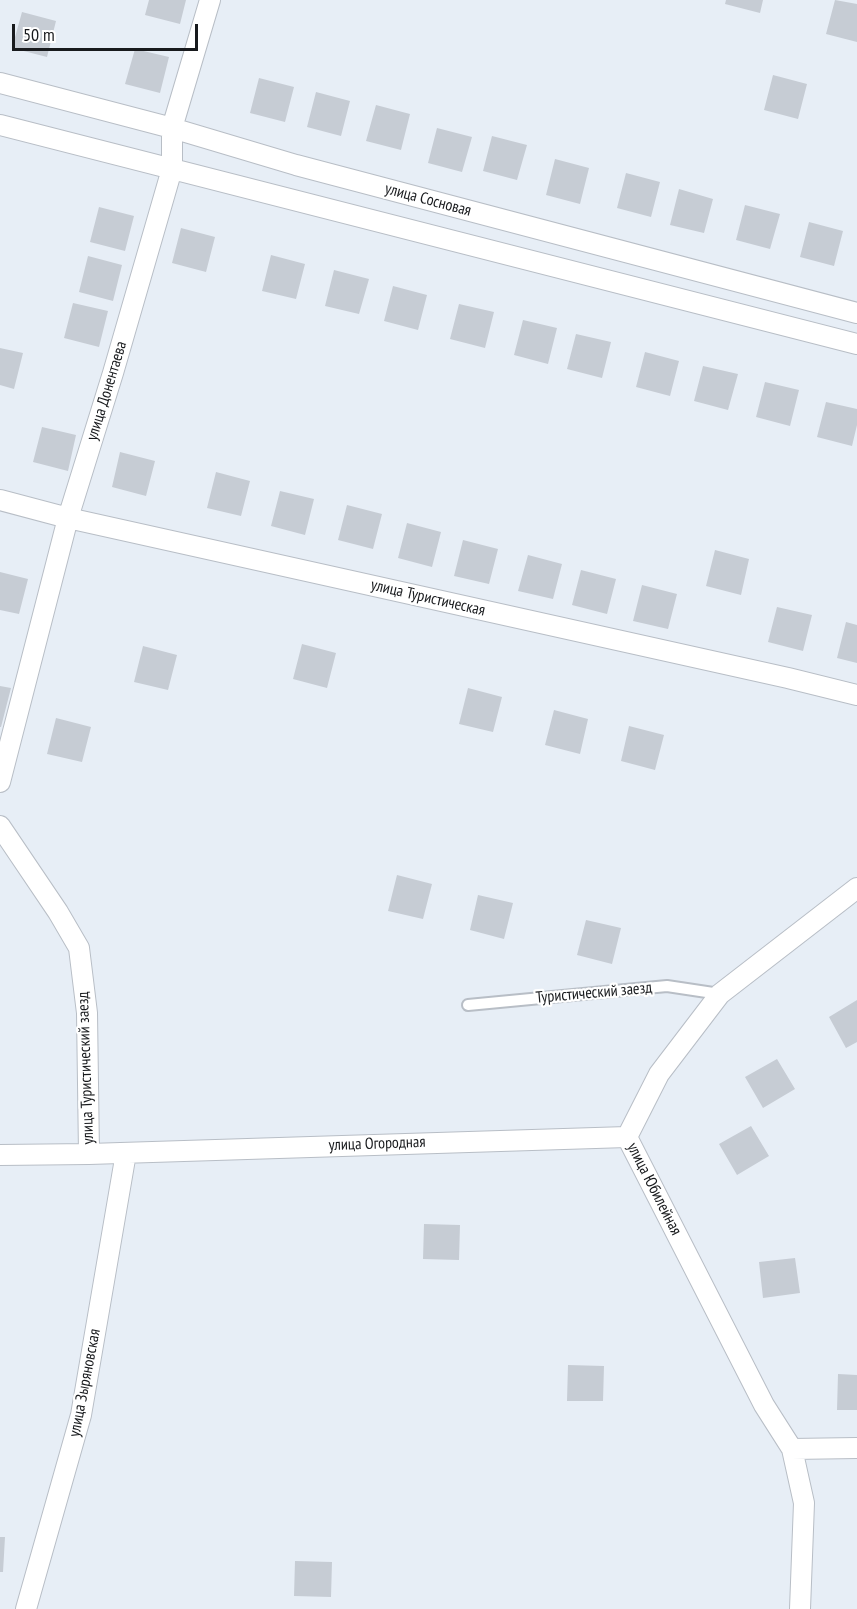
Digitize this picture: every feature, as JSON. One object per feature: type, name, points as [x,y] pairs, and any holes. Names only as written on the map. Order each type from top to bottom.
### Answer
[{"type":"street","name":"улица Донентаева","points":[[0,782],[68,518],[172,169],[172,128],[210,0]]},
{"type":"street","name":"улица Сосновая","points":[[0,83],[172,128],[296,165],[857,313]]},
{"type":"street","name":"улица Сосновая","points":[[0,125],[857,344]]},
{"type":"street","name":"улица Туристическая","points":[[0,500],[68,518],[764,672],[857,695]]},
{"type":"street","name":"улица Туристический заезд","points":[[0,826],[58,912],[79,948],[87,1013],[89,1154]]},
{"type":"street","name":"улица Юбилейная","points":[[800,1609],[804,1503],[792,1449],[764,1405],[627,1137],[659,1074],[720,994],[857,888]]},
{"type":"street","name":"улица Огородная","points":[[0,1155],[627,1137]]},
{"type":"street","name":"улица Зыряновская","points":[[26,1609],[81,1415],[126,1153]]},
{"type":"street","points":[[792,1449],[857,1448]]},
{"type":"lane","name":"Туристический заезд","points":[[468,1005],[667,986],[720,994]]},
{"type":"building","points":[[149,0],[186,0],[180,24],[145,15]]},
{"type":"building","points":[[726,0],[763,0],[760,13],[725,4]]},
{"type":"building","points":[[835,0],[857,4],[857,42],[826,34]]},
{"type":"building","points":[[22,12],[56,21],[47,57],[12,48]]},
{"type":"building","points":[[135,49],[169,57],[160,93],[125,84]]},
{"type":"building","points":[[773,75],[807,84],[798,119],[764,110]]},
{"type":"building","points":[[259,78],[294,87],[285,122],[250,113]]},
{"type":"building","points":[[316,92],[350,101],[341,136],[307,127]]},
{"type":"building","points":[[376,105],[410,114],[401,150],[366,141]]},
{"type":"building","points":[[437,128],[472,137],[462,172],[428,163]]},
{"type":"building","points":[[492,136],[527,145],[517,180],[483,171]]},
{"type":"building","points":[[555,159],[589,168],[580,204],[546,195]]},
{"type":"building","points":[[626,173],[660,182],[651,217],[617,208]]},
{"type":"building","points":[[679,189],[713,199],[704,233],[670,225]]},
{"type":"building","points":[[745,205],[780,214],[770,249],[736,240]]},
{"type":"building","points":[[99,207],[134,216],[125,251],[90,242]]},
{"type":"building","points":[[809,222],[843,231],[834,266],[800,257]]},
{"type":"building","points":[[181,228],[215,237],[206,272],[172,263]]},
{"type":"building","points":[[271,255],[305,264],[296,299],[262,291]]},
{"type":"building","points":[[88,256],[122,265],[113,301],[79,292]]},
{"type":"building","points":[[334,270],[369,279],[359,314],[325,306]]},
{"type":"building","points":[[393,286],[427,295],[418,330],[384,321]]},
{"type":"building","points":[[73,303],[108,311],[99,347],[64,338]]},
{"type":"building","points":[[459,304],[494,312],[485,348],[450,339]]},
{"type":"building","points":[[523,320],[557,328],[548,364],[514,355]]},
{"type":"building","points":[[576,334],[611,342],[602,378],[567,369]]},
{"type":"building","points":[[0,348],[23,353],[14,389],[0,385]]},
{"type":"building","points":[[645,352],[679,361],[670,396],[636,387]]},
{"type":"building","points":[[703,366],[738,374],[728,410],[694,401]]},
{"type":"building","points":[[765,382],[799,390],[790,426],[756,417]]},
{"type":"building","points":[[826,402],[857,409],[857,425],[852,446],[817,437]]},
{"type":"building","points":[[42,427],[76,435],[68,471],[33,462]]},
{"type":"building","points":[[120,452],[155,461],[146,496],[112,487]]},
{"type":"building","points":[[216,472],[250,481],[241,516],[207,508]]},
{"type":"building","points":[[280,491],[314,499],[305,535],[271,526]]},
{"type":"building","points":[[347,505],[382,514],[373,549],[338,540]]},
{"type":"building","points":[[407,523],[441,532],[432,567],[398,558]]},
{"type":"building","points":[[463,540],[498,549],[489,584],[454,576]]},
{"type":"building","points":[[715,550],[749,559],[741,595],[706,586]]},
{"type":"building","points":[[528,555],[562,564],[553,599],[518,591]]},
{"type":"building","points":[[581,570],[616,579],[607,614],[572,605]]},
{"type":"building","points":[[0,572],[28,579],[19,614],[0,610]]},
{"type":"building","points":[[642,585],[677,594],[668,629],[633,621]]},
{"type":"building","points":[[777,607],[812,615],[803,651],[768,642]]},
{"type":"building","points":[[846,622],[857,625],[857,663],[837,658]]},
{"type":"building","points":[[302,644],[336,653],[327,688],[293,679]]},
{"type":"building","points":[[143,646],[177,655],[168,690],[134,682]]},
{"type":"building","points":[[0,686],[11,688],[1,727],[0,727]]},
{"type":"building","points":[[468,688],[502,697],[493,732],[459,724]]},
{"type":"building","points":[[554,710],[588,719],[580,754],[545,745]]},
{"type":"building","points":[[56,718],[91,727],[82,762],[47,754]]},
{"type":"building","points":[[629,726],[664,735],[655,770],[621,761]]},
{"type":"building","points":[[397,875],[432,884],[423,919],[388,911]]},
{"type":"building","points":[[478,895],[513,903],[504,939],[470,930]]},
{"type":"building","points":[[586,920],[621,928],[612,964],[577,955]]},
{"type":"building","points":[[857,1000],[857,1042],[846,1048],[829,1017]]},
{"type":"building","points":[[777,1059],[795,1089],[763,1108],[745,1077]]},
{"type":"building","points":[[751,1126],[769,1156],[737,1175],[719,1144]]},
{"type":"building","points":[[424,1224],[460,1225],[459,1260],[423,1259]]},
{"type":"building","points":[[795,1258],[800,1293],[763,1298],[759,1262]]},
{"type":"building","points":[[568,1365],[604,1366],[603,1401],[567,1401]]},
{"type":"building","points":[[838,1374],[857,1375],[857,1410],[837,1410]]},
{"type":"building","points":[[0,1537],[5,1537],[3,1572],[0,1572]]},
{"type":"building","points":[[295,1561],[332,1562],[331,1597],[294,1596]]}]
